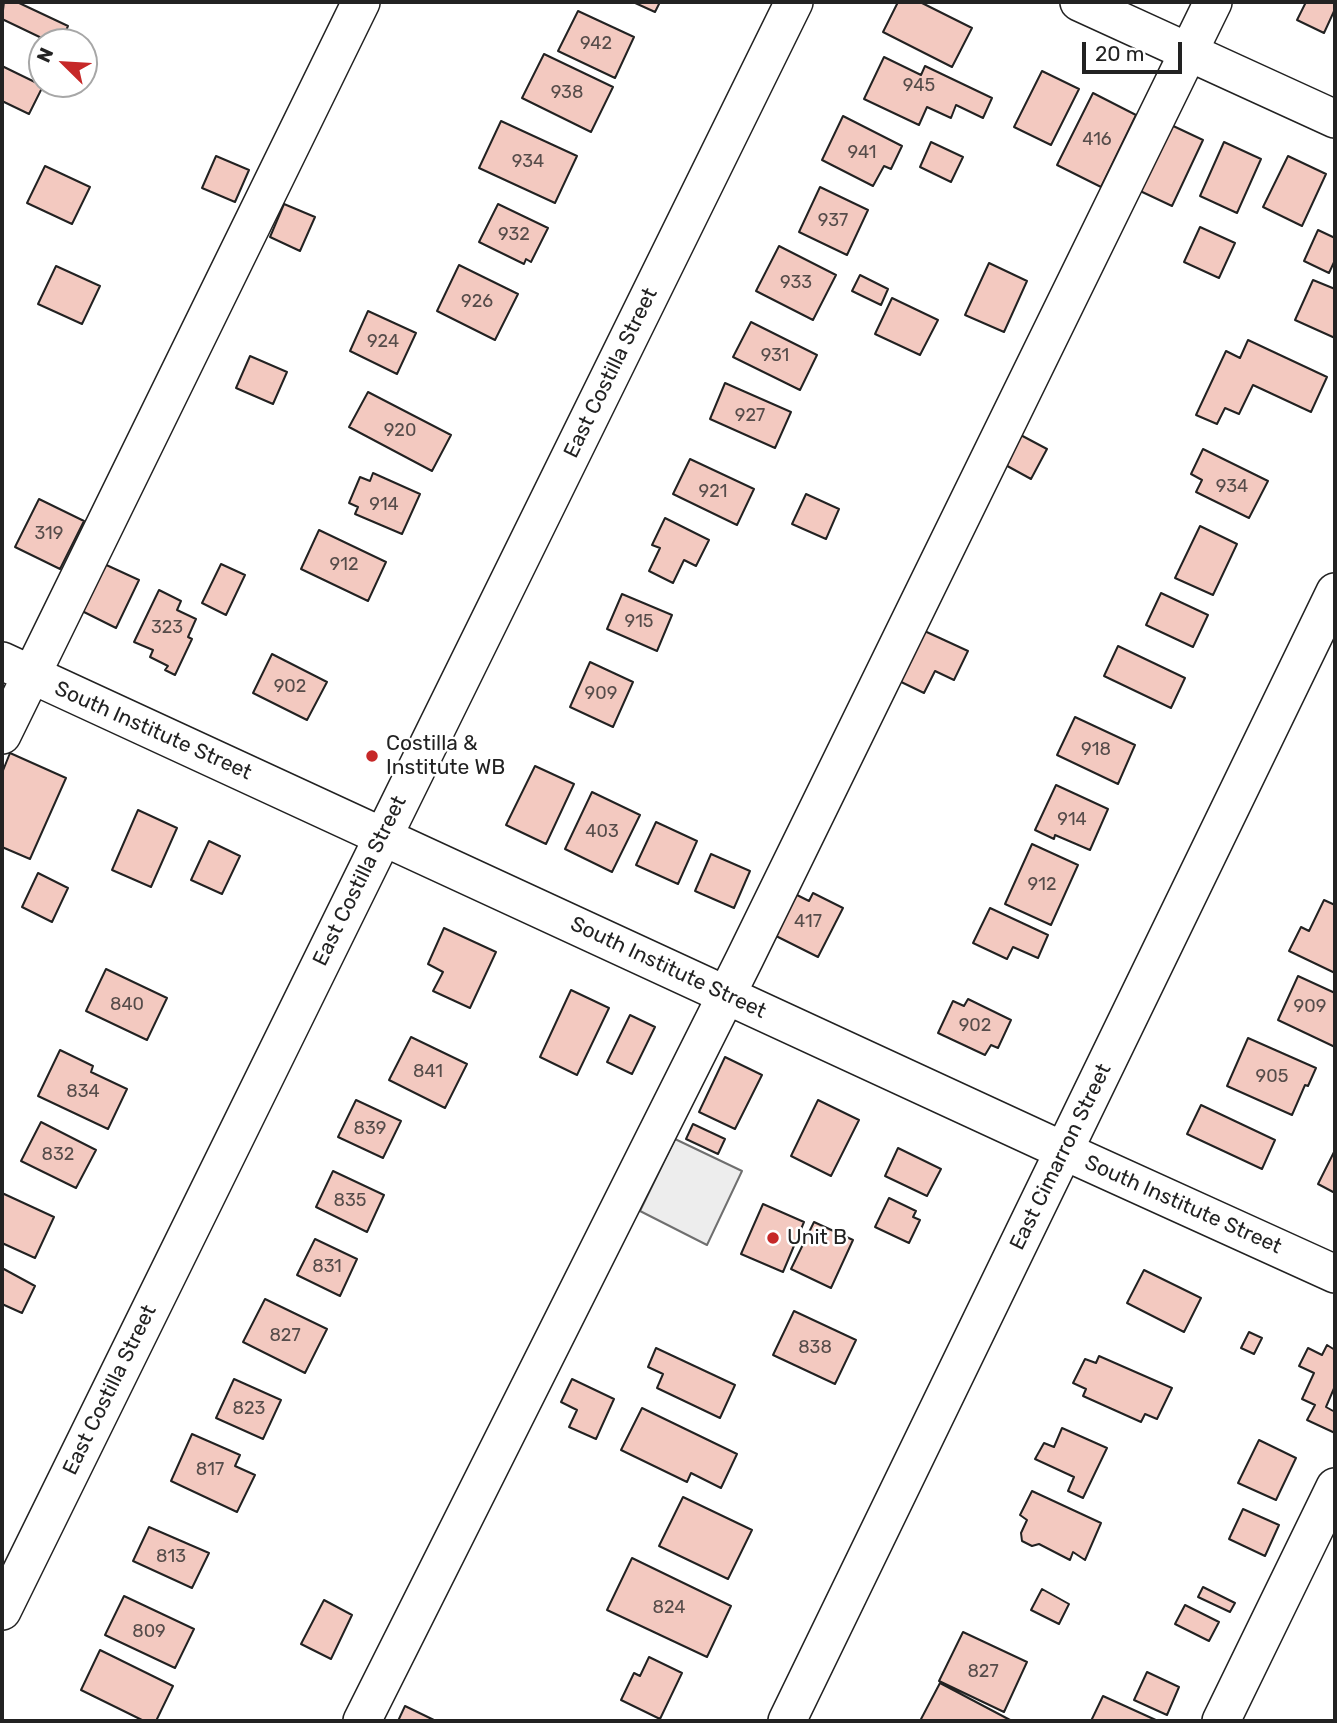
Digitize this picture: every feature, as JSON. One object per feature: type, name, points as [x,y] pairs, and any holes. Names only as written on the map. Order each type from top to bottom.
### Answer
[{"type":"street","points":[[2,735],[16,669],[360,2]]},
{"type":"street","name":"East Costilla Street","points":[[2,1611],[794,2]]},
{"type":"street","points":[[1079,2],[1335,120]]},
{"type":"street","points":[[362,1721],[649,1172],[726,995],[1213,2]]},
{"type":"street","name":"East Cimarron Street","points":[[787,1721],[1335,592]]},
{"type":"street","name":"South Institute Street","points":[[16,669],[1335,1274]]},
{"type":"street","points":[[1221,1721],[1335,1487]]},
{"type":"shaded area","points":[[675,1139],[742,1171],[707,1245],[640,1211]]},
{"type":"building","points":[[4,2],[17,2],[68,26],[28,28],[28,31],[2,19]]},
{"type":"building","points":[[633,2],[660,2],[655,12]]},
{"type":"building","points":[[898,2],[920,2],[972,28],[952,67],[883,32]]},
{"type":"building","points":[[1306,2],[1335,2],[1335,9],[1324,33],[1297,20]]},
{"type":"building","points":[[578,11],[634,37],[615,78],[558,51]]},
{"type":"building","points":[[544,54],[613,87],[591,132],[522,98]]},
{"type":"building","points":[[884,57],[921,75],[925,66],[992,98],[983,118],[956,105],[951,118],[927,107],[919,125],[864,99]]},
{"type":"building","points":[[2,66],[28,79],[28,98],[37,98],[29,114],[2,101]]},
{"type":"building","points":[[1042,71],[1079,89],[1051,145],[1014,127]]},
{"type":"building","points":[[1093,93],[1136,115],[1101,187],[1057,165]]},
{"type":"building","points":[[843,116],[902,146],[891,169],[884,166],[873,186],[822,160]]},
{"type":"building","points":[[501,121],[577,156],[555,203],[479,168]]},
{"type":"building","points":[[1169,124],[1203,140],[1172,206],[1138,190]]},
{"type":"building","points":[[931,142],[963,157],[951,182],[920,167]]},
{"type":"building","points":[[1224,142],[1261,159],[1237,213],[1200,196]]},
{"type":"building","points":[[216,156],[249,170],[235,202],[202,188]]},
{"type":"building","points":[[1288,156],[1326,174],[1302,226],[1263,207]]},
{"type":"building","points":[[45,166],[90,187],[72,224],[27,203]]},
{"type":"building","points":[[820,187],[868,210],[847,255],[799,232]]},
{"type":"building","points":[[284,204],[315,217],[300,251],[270,237]]},
{"type":"building","points":[[498,204],[548,228],[531,262],[526,259],[524,264],[479,242]]},
{"type":"building","points":[[1200,227],[1235,243],[1219,278],[1184,262]]},
{"type":"building","points":[[1318,230],[1335,238],[1335,260],[1329,273],[1304,261]]},
{"type":"building","points":[[779,246],[836,275],[813,320],[756,291]]},
{"type":"building","points":[[989,263],[1027,281],[1004,332],[965,315]]},
{"type":"building","points":[[459,265],[518,294],[495,340],[437,311]]},
{"type":"building","points":[[56,266],[100,286],[82,324],[38,304]]},
{"type":"building","points":[[860,275],[888,289],[881,305],[852,291]]},
{"type":"building","points":[[1313,280],[1335,289],[1335,338],[1295,320]]},
{"type":"building","points":[[892,298],[938,320],[920,355],[875,334]]},
{"type":"building","points":[[368,311],[416,333],[397,374],[350,351]]},
{"type":"building","points":[[751,322],[817,355],[800,390],[733,357]]},
{"type":"building","points":[[1248,340],[1327,377],[1311,412],[1253,385],[1239,414],[1225,408],[1217,424],[1196,415],[1226,351],[1240,358]]},
{"type":"building","points":[[250,356],[287,372],[273,404],[236,388]]},
{"type":"building","points":[[725,383],[791,412],[775,448],[710,419]]},
{"type":"building","points":[[368,392],[451,435],[432,471],[349,427]]},
{"type":"building","points":[[1015,432],[1047,449],[1031,479],[1000,462]]},
{"type":"building","points":[[1203,449],[1268,481],[1249,518],[1196,492],[1202,480],[1191,474]]},
{"type":"building","points":[[690,459],[754,489],[737,525],[673,494]]},
{"type":"building","points":[[373,473],[420,494],[402,534],[355,514],[358,507],[349,503],[360,477],[370,481]]},
{"type":"building","points":[[806,494],[839,509],[826,539],[792,524]]},
{"type":"building","points":[[39,499],[84,521],[60,569],[15,547]]},
{"type":"building","points":[[665,518],[709,540],[696,566],[684,560],[673,583],[649,571],[660,548],[652,545]]},
{"type":"building","points":[[1200,526],[1237,544],[1213,595],[1175,578]]},
{"type":"building","points":[[319,530],[386,562],[368,601],[301,569]]},
{"type":"building","points":[[102,563],[139,580],[116,628],[80,610]]},
{"type":"building","points":[[221,564],[245,575],[226,615],[202,603]]},
{"type":"building","points":[[159,590],[181,601],[177,610],[196,619],[188,637],[192,639],[175,675],[165,670],[168,666],[150,657],[153,650],[134,642]]},
{"type":"building","points":[[1161,593],[1208,615],[1193,647],[1146,625]]},
{"type":"building","points":[[622,594],[672,615],[657,651],[607,629]]},
{"type":"building","points":[[918,628],[968,651],[954,680],[935,671],[924,693],[895,679]]},
{"type":"building","points":[[1118,646],[1185,678],[1171,708],[1104,676]]},
{"type":"building","points":[[272,654],[327,682],[307,720],[253,693]]},
{"type":"building","points":[[590,662],[633,682],[613,727],[570,707]]},
{"type":"building","points":[[1075,717],[1135,745],[1118,784],[1057,755]]},
{"type":"building","points":[[10,753],[66,778],[30,859],[2,847],[2,773]]},
{"type":"building","points":[[535,766],[574,784],[546,844],[506,825]]},
{"type":"building","points":[[1056,785],[1108,809],[1090,850],[1055,835],[1054,839],[1035,830]]},
{"type":"building","points":[[592,792],[640,815],[612,872],[565,849]]},
{"type":"building","points":[[138,810],[177,828],[151,887],[112,870]]},
{"type":"building","points":[[656,822],[697,841],[678,884],[636,865]]},
{"type":"building","points":[[209,841],[240,856],[222,894],[191,880]]},
{"type":"building","points":[[1032,844],[1078,865],[1051,925],[1005,904]]},
{"type":"building","points":[[711,854],[750,871],[734,908],[695,891]]},
{"type":"building","points":[[38,873],[68,888],[52,922],[22,907]]},
{"type":"building","points":[[813,893],[843,908],[818,957],[774,935],[795,894],[809,901]]},
{"type":"building","points":[[1324,900],[1335,905],[1335,973],[1289,951],[1301,927],[1309,931]]},
{"type":"building","points":[[990,908],[1048,935],[1038,958],[1013,947],[1007,959],[973,943]]},
{"type":"building","points":[[444,928],[496,952],[470,1008],[433,991],[443,972],[428,964]]},
{"type":"building","points":[[106,969],[167,998],[147,1040],[86,1011]]},
{"type":"building","points":[[1298,976],[1335,993],[1335,1047],[1278,1020]]},
{"type":"building","points":[[571,990],[609,1008],[577,1075],[540,1057]]},
{"type":"building","points":[[968,999],[1011,1020],[998,1048],[991,1045],[985,1055],[938,1033],[953,1001],[964,1006]]},
{"type":"building","points":[[630,1015],[655,1027],[632,1074],[607,1062]]},
{"type":"building","points":[[411,1037],[467,1064],[445,1108],[389,1080]]},
{"type":"building","points":[[1248,1038],[1316,1068],[1292,1115],[1227,1086]]},
{"type":"building","points":[[60,1050],[93,1066],[91,1072],[127,1089],[108,1129],[38,1096]]},
{"type":"building","points":[[725,1057],[762,1075],[735,1129],[699,1112]]},
{"type":"building","points":[[356,1100],[401,1121],[383,1158],[338,1137]]},
{"type":"building","points":[[818,1100],[859,1120],[831,1176],[791,1156]]},
{"type":"building","points":[[1201,1105],[1275,1140],[1262,1169],[1187,1134]]},
{"type":"building","points":[[41,1122],[96,1150],[76,1188],[21,1161]]},
{"type":"building","points":[[693,1124],[725,1139],[718,1154],[686,1139]]},
{"type":"building","points":[[898,1148],[941,1169],[927,1196],[885,1176]]},
{"type":"building","points":[[1335,1150],[1335,1193],[1318,1184]]},
{"type":"building","points":[[333,1171],[384,1195],[367,1232],[316,1207]]},
{"type":"building","points":[[2,1193],[54,1217],[35,1258],[2,1243]]},
{"type":"building","points":[[889,1198],[916,1211],[913,1217],[920,1220],[909,1243],[875,1227]]},
{"type":"building","name":"Unit B","points":[[763,1204],[804,1222],[783,1272],[741,1254]]},
{"type":"building","points":[[814,1222],[853,1240],[831,1288],[791,1269]]},
{"type":"building","points":[[315,1239],[357,1259],[340,1296],[297,1275]]},
{"type":"building","points":[[2,1268],[35,1286],[22,1313],[2,1304]]},
{"type":"building","points":[[1144,1270],[1201,1298],[1184,1332],[1127,1303]]},
{"type":"building","points":[[265,1299],[327,1329],[305,1373],[243,1342]]},
{"type":"building","points":[[794,1311],[856,1340],[835,1384],[773,1355]]},
{"type":"building","points":[[1249,1332],[1262,1338],[1254,1354],[1241,1348]]},
{"type":"building","points":[[1327,1345],[1335,1350],[1335,1386],[1326,1407],[1335,1412],[1335,1433],[1307,1420],[1315,1405],[1302,1399],[1314,1373],[1299,1366],[1308,1348],[1322,1355]]},
{"type":"building","points":[[656,1348],[735,1385],[720,1418],[657,1388],[663,1374],[648,1367]]},
{"type":"building","points":[[1099,1356],[1172,1388],[1157,1419],[1145,1414],[1141,1422],[1083,1396],[1086,1389],[1073,1383],[1085,1359],[1096,1363]]},
{"type":"building","points":[[234,1379],[281,1400],[263,1439],[216,1418]]},
{"type":"building","points":[[572,1379],[614,1399],[596,1439],[569,1427],[577,1410],[561,1402]]},
{"type":"building","points":[[642,1408],[737,1454],[721,1488],[691,1473],[687,1482],[621,1450]]},
{"type":"building","points":[[1062,1428],[1107,1448],[1083,1498],[1068,1491],[1074,1477],[1035,1459],[1044,1443],[1054,1447]]},
{"type":"building","points":[[192,1434],[240,1455],[235,1466],[255,1475],[237,1512],[171,1481]]},
{"type":"building","points":[[1259,1440],[1296,1458],[1276,1500],[1238,1483]]},
{"type":"building","points":[[1032,1491],[1101,1523],[1085,1560],[1073,1552],[1070,1560],[1039,1544],[1032,1546],[1022,1541],[1021,1533],[1027,1520],[1020,1515]]},
{"type":"building","points":[[683,1497],[752,1530],[728,1579],[659,1546]]},
{"type":"building","points":[[1243,1509],[1279,1525],[1265,1556],[1229,1539]]},
{"type":"building","points":[[149,1527],[209,1553],[192,1588],[133,1561]]},
{"type":"building","points":[[632,1558],[731,1606],[707,1657],[607,1610]]},
{"type":"building","points":[[1203,1587],[1235,1603],[1230,1612],[1198,1597]]},
{"type":"building","points":[[1042,1589],[1069,1604],[1059,1624],[1031,1610]]},
{"type":"building","points":[[124,1596],[194,1629],[175,1668],[105,1635]]},
{"type":"building","points":[[324,1600],[352,1615],[331,1659],[301,1644]]},
{"type":"building","points":[[1185,1605],[1219,1622],[1209,1641],[1175,1624]]},
{"type":"building","points":[[963,1632],[1027,1662],[1004,1712],[939,1681]]},
{"type":"building","points":[[100,1650],[173,1686],[156,1721],[144,1721],[81,1690]]},
{"type":"building","points":[[649,1657],[682,1673],[660,1719],[621,1700],[634,1673],[640,1676]]},
{"type":"building","points":[[1147,1672],[1179,1687],[1167,1715],[1134,1700]]},
{"type":"building","points":[[940,1683],[1012,1721],[920,1721]]},
{"type":"building","points":[[1103,1696],[1158,1721],[1091,1721]]},
{"type":"building","points":[[405,1706],[436,1721],[398,1721]]},
{"type":"place","name":"Costilla & Institute WB","points":[[372,756]]},
{"type":"place","name":"Unit B","points":[[773,1238]]}]
